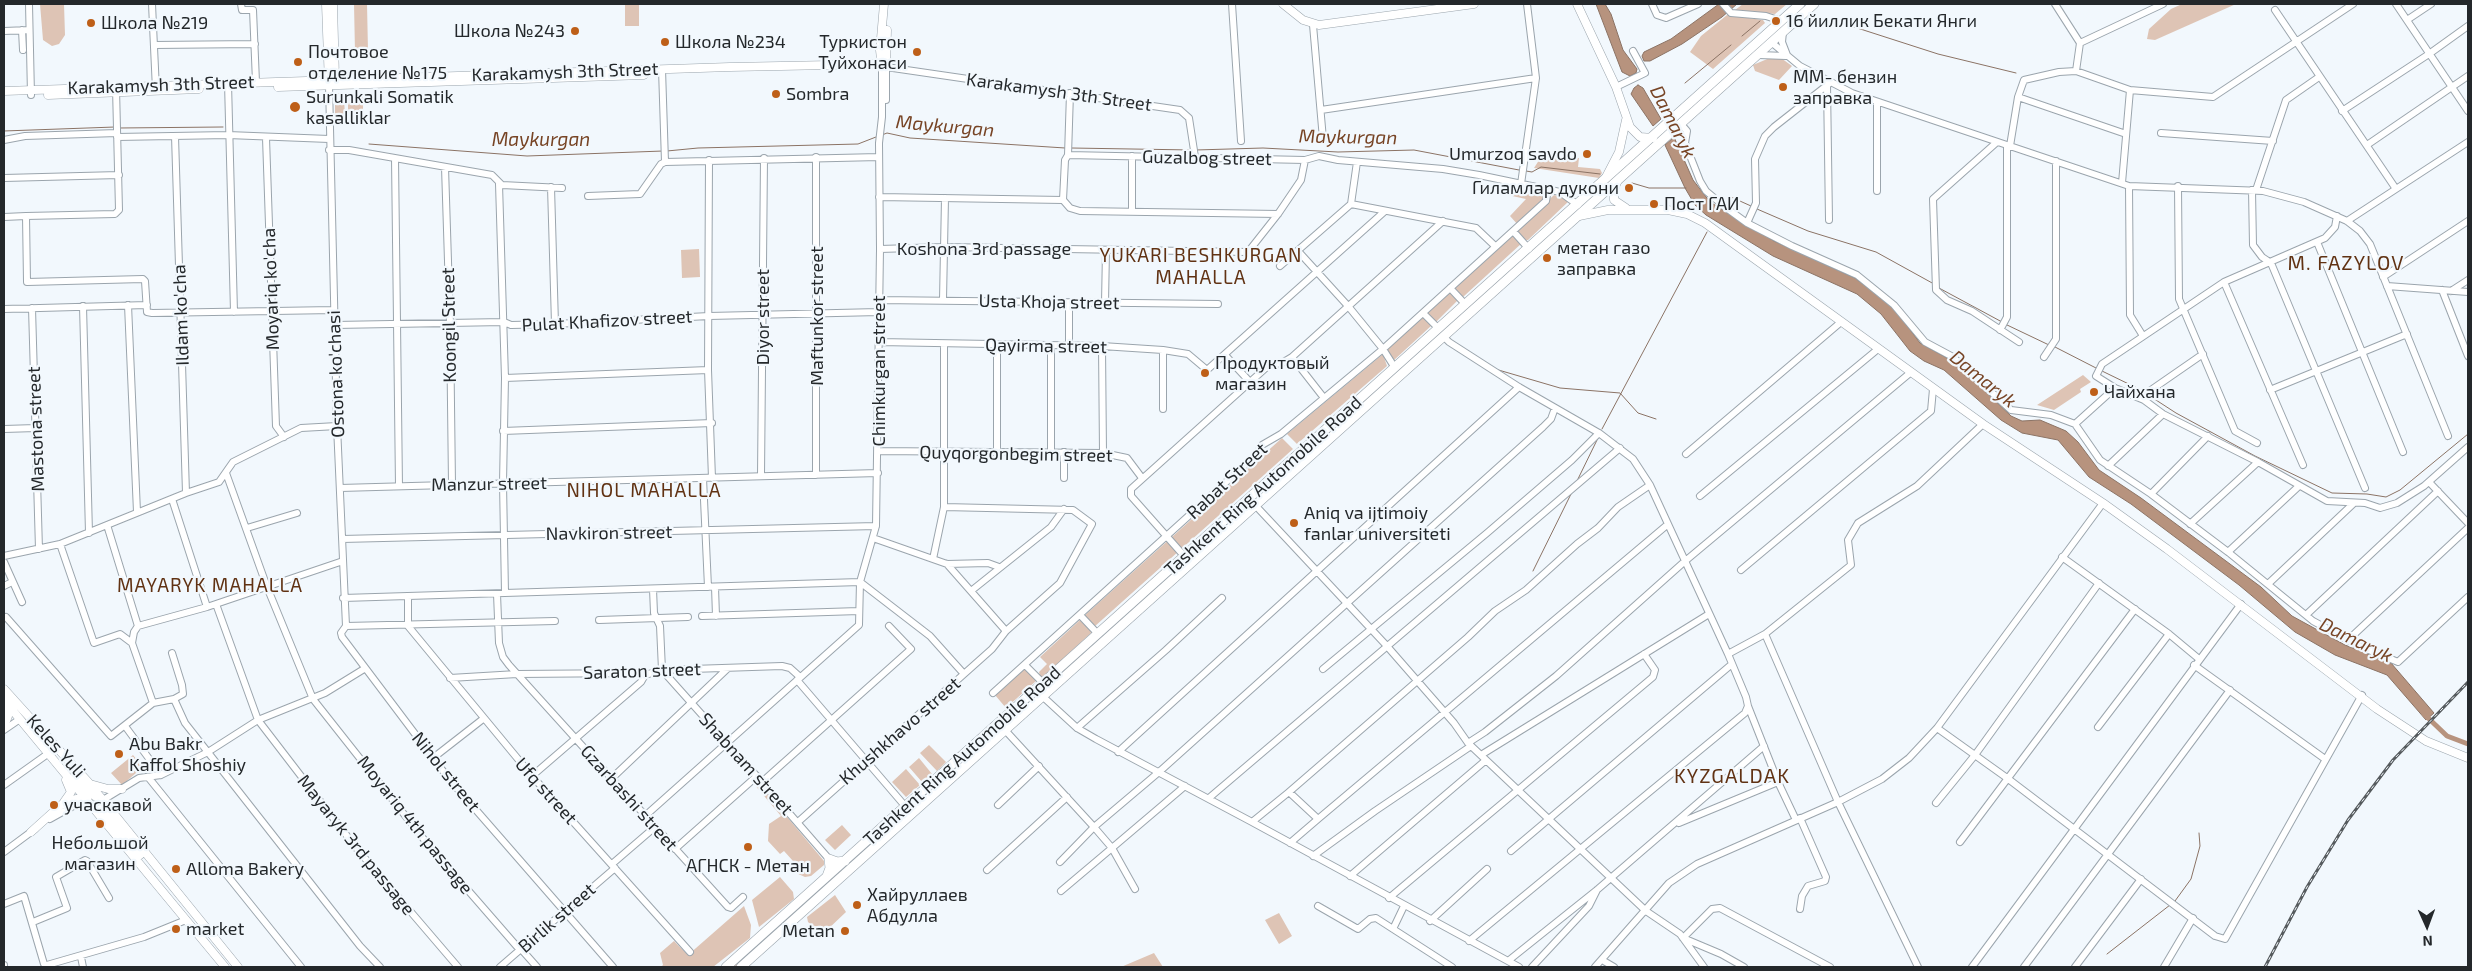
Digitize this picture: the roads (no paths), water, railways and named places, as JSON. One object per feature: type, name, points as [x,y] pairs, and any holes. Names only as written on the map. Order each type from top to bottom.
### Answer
[{"type":"highway","name":"Tashkent Ring Automobile Road","points":[[741,967],[911,806],[1041,690],[1255,505],[1406,364],[1542,242],[1602,183],[1676,124],[1756,55],[1781,21],[1800,4]]},
{"type":"highway","name":"Tashkent Ring Automobile Road","points":[[1676,124],[1768,39],[1783,32],[1814,4]]},
{"type":"highway","name":"Tashkent Ring Automobile Road","points":[[1441,333],[1466,305],[1528,249],[1542,242],[1574,218],[1618,179],[1655,141]]},
{"type":"highway","name":"Tashkent Ring Automobile Road","points":[[726,967],[845,860],[1005,730],[1041,690],[1098,634],[1395,368],[1406,364]]},
{"type":"highway","points":[[827,876],[830,868],[829,860],[836,862],[845,860]]},
{"type":"main road","points":[[326,4],[331,81]]},
{"type":"main road","points":[[331,81],[333,4]]},
{"type":"main road","points":[[883,67],[880,50],[884,4]]},
{"type":"main road","points":[[883,67],[889,4]]},
{"type":"main road","points":[[1283,4],[1302,20],[1313,25],[1474,4]]},
{"type":"main road","points":[[1577,4],[1616,86],[1630,127],[1636,135],[1655,141]]},
{"type":"main road","name":"Karakamysh 3th Street","points":[[228,86],[256,82],[883,67]]},
{"type":"main road","name":"Karakamysh 3th Street","points":[[4,96],[31,93],[331,81]]},
{"type":"main road","name":"Karakamysh 3th Street","points":[[4,91],[31,93]]},
{"type":"main road","points":[[1602,183],[1619,152],[1626,115]]},
{"type":"main road","points":[[1618,179],[1614,190],[1614,200],[1630,210]]},
{"type":"main road","points":[[1574,218],[1589,212],[1630,210],[1668,210],[1696,218],[1982,424],[2103,503],[2241,604],[2362,695],[2377,709],[2426,741],[2468,758]]},
{"type":"main road","name":"Keles Yuli","points":[[4,689],[22,714],[89,783],[98,804],[146,871],[225,967]]},
{"type":"main road","points":[[4,701],[8,713],[4,726]]},
{"type":"main road","name":"Keles Yuli","points":[[4,701],[22,714],[29,729],[58,765],[88,796]]},
{"type":"main road","points":[[29,729],[56,753],[88,796],[98,804],[140,855],[165,879]]},
{"type":"main road","points":[[31,832],[69,798],[71,792],[58,765]]},
{"type":"main road","points":[[88,796],[89,783],[104,789],[122,789]]},
{"type":"main road","points":[[61,805],[88,796]]},
{"type":"main road","name":"Keles Yuli","points":[[98,804],[112,812],[237,967]]},
{"type":"main road","points":[[146,871],[161,884],[180,906],[186,904]]},
{"type":"main road","points":[[186,920],[198,925],[225,957],[237,967]]},
{"type":"street","points":[[23,50],[29,4]]},
{"type":"street","points":[[152,4],[156,88]]},
{"type":"street","points":[[1232,4],[1241,140]]},
{"type":"street","points":[[1521,184],[1536,78],[1527,4]]},
{"type":"street","points":[[1652,4],[1657,15],[1666,18],[1698,4]]},
{"type":"street","points":[[1723,4],[1731,13],[1766,16],[1781,21]]},
{"type":"street","points":[[2056,4],[2080,43],[2076,71]]},
{"type":"street","points":[[2080,43],[2163,4]]},
{"type":"street","points":[[2003,325],[2007,317],[2009,146],[2018,98],[2024,80],[2059,72],[2076,71],[2130,90],[2213,97],[2353,4]]},
{"type":"street","points":[[2396,4],[2468,111]]},
{"type":"street","points":[[2407,20],[2431,4]]},
{"type":"street","points":[[241,7],[253,10],[256,82]]},
{"type":"street","points":[[2275,10],[2396,189]]},
{"type":"street","points":[[1313,25],[1313,46],[1323,139]]},
{"type":"street","points":[[2342,111],[2468,26]]},
{"type":"street","points":[[4,31],[26,30]]},
{"type":"street","points":[[26,30],[31,93]]},
{"type":"street","points":[[1783,32],[1782,42],[1787,56]]},
{"type":"street","points":[[1768,39],[1787,56],[1829,84],[1877,103],[2126,185],[2254,190],[2304,202],[2347,221],[2370,244],[2448,436]]},
{"type":"street","points":[[154,45],[255,44]]},
{"type":"street","points":[[1616,86],[1645,73],[1633,51]]},
{"type":"street","points":[[1756,55],[1787,56]]},
{"type":"street","name":"Karakamysh 3th Street","points":[[883,67],[1180,110],[1189,118],[1194,144],[1194,157]]},
{"type":"street","name":"Chimkurgan street","points":[[645,816],[859,625],[860,582],[876,526],[880,249],[879,135],[882,117],[883,67]]},
{"type":"street","points":[[662,72],[665,162]]},
{"type":"street","points":[[2367,145],[2468,76]]},
{"type":"street","points":[[2319,77],[2286,100],[2254,190],[2253,245],[2262,257],[2271,263],[2365,488]]},
{"type":"street","points":[[1321,110],[1536,78]]},
{"type":"street","name":"Ostona ko'chasi","points":[[331,81],[329,139],[343,598],[346,626]]},
{"type":"street","points":[[1829,84],[1829,220]]},
{"type":"street","points":[[1747,223],[1756,204],[1755,159],[1766,136],[1774,127],[1829,84]]},
{"type":"street","points":[[228,86],[234,312]]},
{"type":"street","points":[[4,217],[118,213],[120,205],[116,90]]},
{"type":"street","points":[[2130,90],[2126,134],[2130,315],[2143,336]]},
{"type":"street","points":[[1070,93],[1068,150],[1065,160],[1063,200],[1068,207],[1074,210],[1132,212],[1278,214]]},
{"type":"street","points":[[2018,98],[2126,134]]},
{"type":"street","points":[[1877,103],[1877,191]]},
{"type":"street","points":[[1676,124],[1688,132],[1685,143],[1688,154],[1706,191],[1747,223],[1792,246],[1857,274],[1894,305],[1925,342],[1953,357],[2011,410],[2051,415],[2075,424],[2100,460],[2151,494],[2228,552],[2306,615],[2348,640],[2398,662],[2468,597]]},
{"type":"street","points":[[2161,133],[2273,141]]},
{"type":"street","points":[[4,140],[26,136],[228,134],[260,135],[266,138],[329,139]]},
{"type":"street","name":"Ildam ko'cha","points":[[175,136],[186,493]]},
{"type":"street","name":"Moyariq ko'cha","points":[[266,138],[276,426],[284,437]]},
{"type":"street","points":[[1997,142],[1933,199],[1935,286],[1947,300],[2003,325],[2019,342]]},
{"type":"street","points":[[2347,221],[2468,142]]},
{"type":"street","points":[[330,150],[349,150],[492,175],[498,179],[505,378],[503,431],[505,593]]},
{"type":"street","name":"Guzalbog street","points":[[1068,150],[1132,156],[1305,160],[1319,156],[1357,162],[1443,169],[1560,192],[1578,205]]},
{"type":"street","points":[[1132,156],[1132,212]]},
{"type":"street","name":"Maftunkor street","points":[[816,157],[816,475]]},
{"type":"street","points":[[588,196],[640,194],[661,164],[665,162],[764,158],[879,157]]},
{"type":"street","points":[[395,158],[399,486]]},
{"type":"street","name":"Diyor street","points":[[761,476],[764,158]]},
{"type":"street","points":[[709,160],[708,370],[712,423],[712,478]]},
{"type":"street","name":"Koshona 3rd passage","points":[[880,249],[944,247],[1248,252],[1278,214],[1301,180],[1305,160]]},
{"type":"street","points":[[2044,358],[2056,339],[2056,161]]},
{"type":"street","points":[[1280,266],[1351,204],[1357,162]]},
{"type":"street","name":"Koongil Street","points":[[445,167],[450,324],[452,484]]},
{"type":"street","points":[[4,178],[119,175]]},
{"type":"street","points":[[499,184],[562,188]]},
{"type":"street","points":[[2178,186],[2179,299],[2236,431],[2257,443]]},
{"type":"street","points":[[551,187],[555,324]]},
{"type":"street","name":"Rabat Street","points":[[993,693],[1257,454],[1262,445],[1281,434],[1384,350],[1494,246],[1546,201],[1548,190]]},
{"type":"street","points":[[880,197],[1063,200]]},
{"type":"street","points":[[943,300],[945,198]]},
{"type":"street","points":[[1351,204],[1476,228],[1494,246]]},
{"type":"street","points":[[1250,382],[1225,355],[1385,211]]},
{"type":"street","points":[[26,216],[27,282],[143,279],[146,281],[149,313],[334,310]]},
{"type":"street","points":[[2337,216],[2334,227],[2317,242],[2224,282],[2183,307],[2102,364],[2096,376],[2115,388],[2144,400],[2163,414],[2258,462],[2327,501],[2354,503],[2380,508],[2397,503],[2429,482],[2468,447]]},
{"type":"street","points":[[2383,277],[2468,221]]},
{"type":"street","points":[[1185,557],[1131,496],[1131,488],[1269,365],[1282,363],[1292,357],[1443,222]]},
{"type":"street","points":[[1513,231],[1528,249]]},
{"type":"street","points":[[2317,242],[2360,353],[2402,452]]},
{"type":"street","points":[[1105,303],[1106,250]]},
{"type":"street","points":[[1298,251],[1348,306],[1384,350],[1395,368]]},
{"type":"street","points":[[2451,291],[2468,280]]},
{"type":"street","points":[[2224,282],[2303,465]]},
{"type":"street","points":[[2387,286],[2468,292]]},
{"type":"street","points":[[1450,288],[1466,305]]},
{"type":"street","points":[[2442,290],[2468,356]]},
{"type":"street","name":"Usta Khoja street","points":[[879,300],[1218,304]]},
{"type":"street","points":[[1069,303],[1069,346]]},
{"type":"street","points":[[128,305],[137,512]]},
{"type":"street","points":[[4,309],[147,305]]},
{"type":"street","points":[[83,306],[89,533]]},
{"type":"street","name":"Mastona street","points":[[32,308],[39,549]]},
{"type":"street","name":"Pulat Khafizov street","points":[[335,326],[504,322],[511,325],[555,324],[763,314],[879,312]]},
{"type":"street","points":[[1423,313],[1449,342],[1620,448],[1633,459],[1650,485],[1728,654],[1778,782],[1820,858],[1826,879],[1808,886],[1802,896],[1800,909]]},
{"type":"street","points":[[1686,454],[1841,322]]},
{"type":"street","points":[[2270,390],[2407,334]]},
{"type":"street","name":"Qayirma street","points":[[879,342],[1102,346],[1163,350],[1188,354],[1207,370],[1225,355]]},
{"type":"street","points":[[932,558],[944,507],[944,344]]},
{"type":"street","points":[[997,344],[997,452]]},
{"type":"street","points":[[1051,345],[1051,452]]},
{"type":"street","points":[[1102,346],[1103,453]]},
{"type":"street","points":[[1700,496],[1878,348]]},
{"type":"street","points":[[1163,350],[1164,408]]},
{"type":"street","points":[[2151,390],[2203,354]]},
{"type":"street","points":[[1292,357],[1324,398]]},
{"type":"street","points":[[505,378],[708,370]]},
{"type":"street","points":[[1313,856],[1470,744],[1556,676],[1684,562],[1910,372]]},
{"type":"street","points":[[1118,752],[1519,387]]},
{"type":"street","points":[[2075,424],[2115,388]]},
{"type":"street","points":[[1741,570],[1931,411],[1933,389]]},
{"type":"street","points":[[1060,862],[1094,827],[1160,772],[1543,427],[1551,419],[1555,408]]},
{"type":"street","points":[[2108,466],[2163,414]]},
{"type":"street","points":[[503,431],[712,423]]},
{"type":"street","points":[[1728,654],[1766,634],[1851,565],[1848,540],[1858,523],[1917,486],[1982,424]]},
{"type":"street","points":[[4,556],[60,544],[137,512],[219,482],[234,462],[306,427],[338,426]]},
{"type":"street","points":[[4,429],[36,428]]},
{"type":"street","points":[[1323,669],[1372,631],[1572,460],[1598,433]]},
{"type":"street","points":[[2151,494],[2208,436]]},
{"type":"street","points":[[1209,798],[1386,645],[1620,448]]},
{"type":"street","name":"Quyqorgonbegim street","points":[[878,451],[1103,453],[1127,458],[1142,478]]},
{"type":"street","points":[[1064,452],[1064,478]]},
{"type":"street","points":[[2190,524],[2258,462]]},
{"type":"street","name":"Moyariq 4th passage","points":[[226,473],[267,587],[313,699],[426,842],[537,967]]},
{"type":"street","name":"Manzur street","points":[[340,488],[878,474]]},
{"type":"street","points":[[703,478],[708,587]]},
{"type":"street","points":[[2429,482],[2468,523]]},
{"type":"street","points":[[1252,822],[1461,643],[1495,611],[1526,590],[1577,544],[1598,528],[1618,507],[1650,485]]},
{"type":"street","points":[[2228,552],[2299,486]]},
{"type":"street","points":[[2306,615],[2438,491]]},
{"type":"street","points":[[172,499],[207,607]]},
{"type":"street","points":[[1595,967],[1669,883],[1697,864],[1838,802],[1882,779],[1909,758],[1937,728],[2062,556],[2103,503]]},
{"type":"street","points":[[2268,584],[2354,503]]},
{"type":"street","points":[[1255,505],[1386,645],[1470,744],[1579,850],[1646,911],[1683,938],[1721,954],[1744,967]]},
{"type":"street","points":[[944,507],[1073,510],[1092,524],[1060,584],[1006,631],[992,649],[964,674]]},
{"type":"street","points":[[971,591],[1051,527],[1064,509]]},
{"type":"street","points":[[247,528],[297,513]]},
{"type":"street","points":[[1290,843],[1667,525]]},
{"type":"street","points":[[107,526],[138,626]]},
{"type":"street","name":"Navkiron street","points":[[342,539],[876,526]]},
{"type":"street","points":[[2348,640],[2468,528]]},
{"type":"street","points":[[873,538],[947,564],[988,563],[999,567]]},
{"type":"street","points":[[60,544],[94,643],[120,634],[132,643]]},
{"type":"street","points":[[2062,556],[2169,634],[2199,659]]},
{"type":"street","points":[[153,703],[132,643],[134,632],[138,626],[207,607],[343,561]]},
{"type":"street","points":[[4,562],[22,602]]},
{"type":"street","points":[[947,564],[1006,631]]},
{"type":"street","points":[[4,586],[12,582]]},
{"type":"street","points":[[343,598],[860,582]]},
{"type":"street","name":"Khushkhavo street","points":[[798,822],[964,674],[930,636],[860,582]]},
{"type":"street","points":[[1936,803],[1974,755],[2099,583]]},
{"type":"street","points":[[715,587],[716,616]]},
{"type":"street","points":[[653,589],[656,619],[660,626],[662,670]]},
{"type":"street","name":"Gzarbashi street","points":[[497,594],[500,650],[503,657],[728,907],[731,908],[743,897]]},
{"type":"street","points":[[408,597],[408,626]]},
{"type":"street","points":[[1077,728],[1222,598]]},
{"type":"street","name":"Mayaryk 3rd passage","points":[[216,604],[258,720],[357,849],[458,967]]},
{"type":"street","points":[[1972,967],[2241,604]]},
{"type":"street","points":[[1960,842],[2135,609]]},
{"type":"street","points":[[702,616],[859,611]]},
{"type":"street","points":[[1350,876],[1484,758],[1709,614]]},
{"type":"street","points":[[1080,615],[1098,634]]},
{"type":"street","points":[[6,617],[109,735],[125,726],[153,703],[180,697],[184,691],[172,653]]},
{"type":"street","points":[[599,620],[688,617]]},
{"type":"street","points":[[346,626],[555,621]]},
{"type":"street","name":"Nihol street","points":[[346,626],[341,633],[342,637],[364,669],[455,787],[613,967]]},
{"type":"street","name":"Ufq street","points":[[408,626],[532,776],[690,952]]},
{"type":"street","points":[[675,849],[832,719],[911,649],[889,626]]},
{"type":"street","points":[[1766,634],[1838,802],[1918,967]]},
{"type":"street","points":[[2098,727],[2169,634]]},
{"type":"street","points":[[1389,898],[1653,677],[1655,670],[1644,654]]},
{"type":"street","points":[[1511,851],[1732,664]]},
{"type":"street","points":[[1024,665],[1041,690],[1077,728],[1118,752],[1209,798],[1430,921],[1519,967]]},
{"type":"street","points":[[2194,666],[2325,759]]},
{"type":"street","name":"Saraton street","points":[[450,678],[517,674],[636,673],[645,675],[662,670],[788,667],[798,678]]},
{"type":"street","points":[[611,779],[692,704],[727,668]]},
{"type":"street","points":[[78,804],[98,804],[139,778],[161,775],[208,752],[258,720],[313,699],[364,669]]},
{"type":"street","name":"Shabnam street","points":[[662,670],[798,822],[829,860]]},
{"type":"street","points":[[532,776],[641,682],[645,675]]},
{"type":"street","points":[[798,678],[867,759],[911,806]]},
{"type":"street","points":[[2024,967],[2230,690]]},
{"type":"street","points":[[1937,728],[2109,854],[2214,936],[2225,939],[2229,936],[2362,695]]},
{"type":"street","points":[[174,699],[185,723],[348,931],[380,967]]},
{"type":"street","points":[[1468,941],[1745,713],[1748,706]]},
{"type":"street","points":[[4,726],[22,714]]},
{"type":"street","points":[[4,730],[22,714]]},
{"type":"street","points":[[433,758],[483,719]]},
{"type":"street","points":[[125,726],[161,775]]},
{"type":"street","points":[[1005,730],[1112,848],[1136,889]]},
{"type":"street","points":[[1508,962],[1674,825],[1764,746]]},
{"type":"street","points":[[4,785],[49,753]]},
{"type":"street","points":[[998,805],[1038,766]]},
{"type":"street","points":[[148,777],[301,967]]},
{"type":"street","points":[[1674,825],[1778,782]]},
{"type":"street","points":[[1061,891],[1185,786]]},
{"type":"street","points":[[1288,792],[1318,819]]},
{"type":"street","points":[[4,852],[63,810],[78,804],[88,796]]},
{"type":"street","points":[[111,796],[112,812]]},
{"type":"street","points":[[987,870],[1067,797]]},
{"type":"street","name":"Birlik street","points":[[500,967],[565,911],[655,827]]},
{"type":"street","points":[[33,922],[67,908],[56,878],[84,860],[87,861],[109,898]]},
{"type":"street","points":[[1430,921],[1487,869]]},
{"type":"street","points":[[2075,967],[2141,879]]},
{"type":"street","points":[[1532,967],[1589,906],[1598,889]]},
{"type":"street","points":[[4,904],[24,896],[45,965],[81,957],[144,938],[186,920]]},
{"type":"street","points":[[1318,906],[1358,929],[1373,918],[1452,967]]},
{"type":"street","points":[[1393,929],[1404,906]]},
{"type":"street","points":[[1683,938],[1712,909],[1720,908],[1830,967]]},
{"type":"street","points":[[2164,967],[2193,918]]},
{"type":"street","points":[[1683,938],[1704,967]]},
{"type":"street","points":[[81,957],[82,967]]},
{"type":"street","points":[[1602,960],[1614,967]]},
{"type":"waterway","points":[[1742,36],[1760,21]]},
{"type":"waterway","points":[[1851,26],[1938,54],[2016,73]]},
{"type":"waterway","points":[[1685,83],[1731,45]]},
{"type":"waterway","points":[[4,131],[115,127]]},
{"type":"waterway","name":"Maykurgan","points":[[119,128],[223,127]]},
{"type":"waterway","name":"Maykurgan","points":[[882,135],[887,133],[910,138],[1065,148]]},
{"type":"waterway","name":"Maykurgan","points":[[667,151],[698,148],[858,144],[876,137]]},
{"type":"waterway","name":"Maykurgan","points":[[369,144],[527,156],[663,151]]},
{"type":"waterway","name":"Maykurgan","points":[[1071,148],[1192,150]]},
{"type":"waterway","name":"Maykurgan","points":[[1196,150],[1263,148],[1338,152],[1414,150],[1519,170]]},
{"type":"waterway","name":"Maykurgan","points":[[1526,171],[1532,172],[1541,167],[1600,174]]},
{"type":"waterway","name":"Maykurgan","points":[[1632,183],[1649,188],[1686,188]]},
{"type":"waterway","points":[[1731,197],[1751,206]]},
{"type":"waterway","points":[[1757,209],[1808,231],[1876,252],[1934,284]]},
{"type":"waterway","points":[[1602,429],[1707,232]]},
{"type":"waterway","points":[[1939,288],[2002,322]]},
{"type":"waterway","points":[[2005,324],[2049,345]]},
{"type":"waterway","points":[[2055,347],[2096,368]]},
{"type":"waterway","points":[[1495,369],[1560,388],[1620,393],[1638,413],[1656,419]]},
{"type":"waterway","points":[[2102,371],[2139,389],[2176,413],[2255,456],[2332,493],[2367,494],[2386,497],[2400,490],[2468,434]]},
{"type":"waterway","points":[[1577,481],[1598,438]]},
{"type":"waterway","points":[[1533,571],[1571,494]]},
{"type":"waterway","name":"Damaryk","points":[[2424,714],[2447,736],[2468,744]]},
{"type":"waterway","points":[[2175,901],[2191,879],[2200,846],[2199,833]]},
{"type":"waterway","points":[[2107,954],[2170,905]]},
{"type":"railway","points":[[2265,967],[2307,887],[2348,820],[2393,760],[2468,682]]},
{"type":"place","name":"16 йиллик Бекати Янги","points":[[1776,21]]},
{"type":"place","name":"Школа №219","points":[[91,23]]},
{"type":"place","name":"Школа №243","points":[[575,31]]},
{"type":"place","name":"Школа №234","points":[[665,42]]},
{"type":"place","name":"Туркистон Туйхонаси","points":[[917,52]]},
{"type":"place","name":"Почтовое отделение №175","points":[[298,62]]},
{"type":"place","name":"ММ- бензин заправка","points":[[1783,87]]},
{"type":"place","name":"Sombra","points":[[776,94]]},
{"type":"place","name":"Surunkali Somatik kasalliklar","points":[[295,107]]},
{"type":"place","name":"Umurzoq savdo","points":[[1587,154]]},
{"type":"place","name":"Гиламлар дукони","points":[[1629,188]]},
{"type":"place","name":"Пост ГАИ","points":[[1654,204]]},
{"type":"place","name":"метан газо заправка","points":[[1547,258]]},
{"type":"place","name":"Продуктовый магазин","points":[[1205,373]]},
{"type":"place","name":"Чайхана","points":[[2094,392]]},
{"type":"place","name":"Aniq va ijtimoiy fanlar universiteti","points":[[1294,523]]},
{"type":"place","name":"Abu Bakr Kaffol Shoshiy","points":[[119,754]]},
{"type":"place","name":"учаскавой","points":[[54,805]]},
{"type":"place","name":"Небольшой магазин","points":[[100,824]]},
{"type":"place","name":"АГНСК - Метан","points":[[748,847]]},
{"type":"place","name":"Alloma Bakery","points":[[176,869]]},
{"type":"place","name":"Хайруллаев Абдулла","points":[[857,905]]},
{"type":"place","name":"market","points":[[176,929]]},
{"type":"place","name":"Metan","points":[[845,931]]},
{"type":"district","name":"M. FAZYLOV","points":[[2346,263]]},
{"type":"district","name":"YUKARI BESHKURGAN MAHALLA","points":[[1201,267]]},
{"type":"district","name":"NIHOL MAHALLA","points":[[644,491]]},
{"type":"district","name":"MAYARYK MAHALLA","points":[[210,586]]},
{"type":"district","name":"KYZGALDAK","points":[[1732,776]]}]
